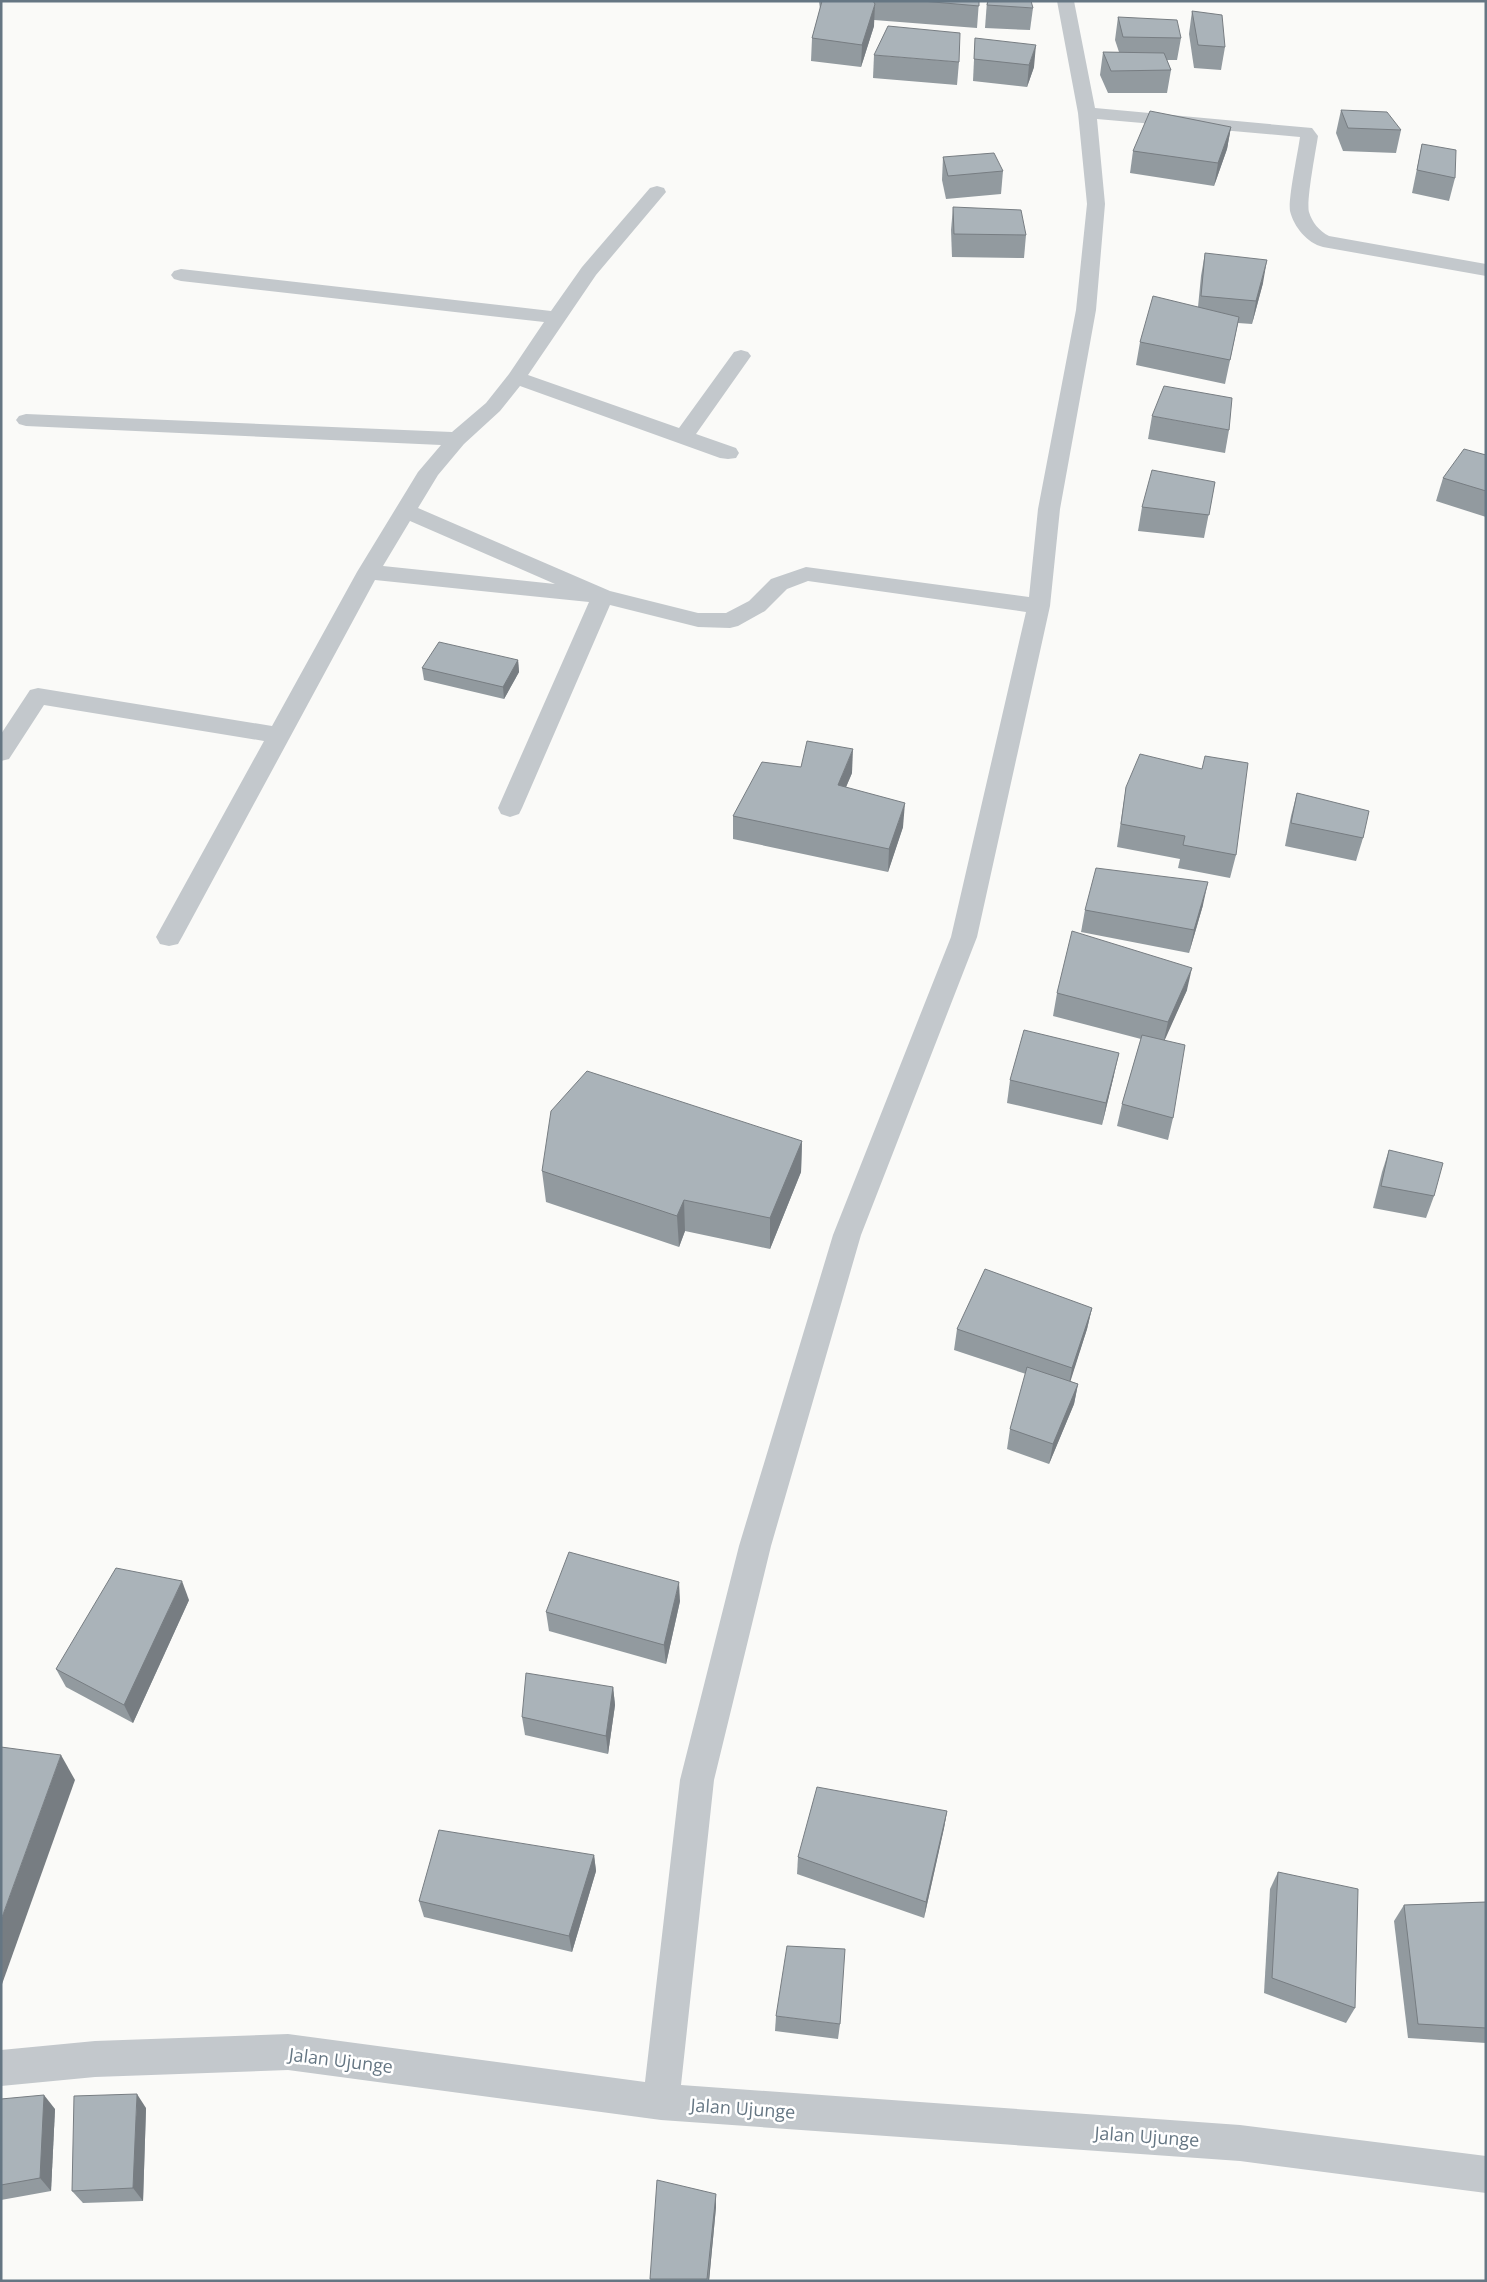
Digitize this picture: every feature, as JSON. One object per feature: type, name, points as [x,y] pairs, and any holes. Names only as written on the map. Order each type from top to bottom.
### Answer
[{"type":"street","points":[[661,2102],[697,1780],[752,1555],[847,1235],[964,937],[1038,606],[1049,509],[1086,310],[1096,204],[1087,113],[1065,1]]},
{"type":"street","points":[[1087,113],[1306,132],[1308,136],[1299,209],[1306,225],[1315,237],[1323,241],[1486,270]]},
{"type":"street","points":[[169,937],[368,572],[429,472],[458,439],[493,407],[516,378],[589,271],[657,192]]},
{"type":"street","points":[[181,275],[557,318]]},
{"type":"street","points":[[683,437],[741,356]]},
{"type":"street","points":[[516,378],[728,453]]},
{"type":"street","points":[[26,420],[458,439]]},
{"type":"street","points":[[406,511],[603,596]]},
{"type":"street","points":[[368,572],[603,596],[698,620],[730,621],[757,606],[779,584],[806,574],[1038,606]]},
{"type":"street","points":[[510,808],[603,596]]},
{"type":"street","points":[[1,753],[38,696],[279,736]]},
{"type":"street","name":"Jalan Ujunge","points":[[1,2068],[96,2059],[288,2052],[661,2102],[1240,2143],[1486,2175]]},
{"type":"building","points":[[822,1],[873,1],[875,4],[862,45],[812,38]]},
{"type":"building","points":[[922,1],[979,1],[979,6]]},
{"type":"building","points":[[988,1],[1031,1],[1033,8],[987,5]]},
{"type":"building","points":[[1192,11],[1222,15],[1225,47],[1198,45]]},
{"type":"building","points":[[1118,17],[1177,20],[1181,38],[1123,37]]},
{"type":"building","points":[[888,26],[960,33],[959,62],[874,55]]},
{"type":"building","points":[[975,38],[1036,45],[1029,65],[974,59]]},
{"type":"building","points":[[1103,52],[1164,53],[1171,70],[1111,71]]},
{"type":"building","points":[[1341,110],[1387,112],[1401,130],[1348,128]]},
{"type":"building","points":[[1150,111],[1231,127],[1218,163],[1133,151]]},
{"type":"building","points":[[1422,144],[1456,150],[1455,178],[1417,170]]},
{"type":"building","points":[[994,153],[1003,171],[948,176],[943,157]]},
{"type":"building","points":[[953,207],[1021,210],[1026,235],[954,234]]},
{"type":"building","points":[[1205,253],[1267,260],[1256,301],[1201,296]]},
{"type":"building","points":[[1153,296],[1239,317],[1230,360],[1140,342]]},
{"type":"building","points":[[1164,386],[1232,398],[1229,430],[1152,416]]},
{"type":"building","points":[[1464,449],[1486,455],[1486,491],[1443,478]]},
{"type":"building","points":[[1152,470],[1215,482],[1209,515],[1142,507]]},
{"type":"building","points":[[439,642],[518,660],[503,687],[422,668]]},
{"type":"building","points":[[807,741],[853,749],[838,785],[905,803],[889,849],[733,816],[762,762],[801,767]]},
{"type":"building","points":[[1140,754],[1202,769],[1205,756],[1248,763],[1236,855],[1183,845],[1185,836],[1121,824],[1126,787]]},
{"type":"building","points":[[1297,793],[1369,811],[1363,838],[1291,823]]},
{"type":"building","points":[[1096,868],[1208,882],[1194,930],[1085,910]]},
{"type":"building","points":[[1072,931],[1192,968],[1168,1022],[1057,993]]},
{"type":"building","points":[[1024,1030],[1119,1053],[1106,1103],[1010,1080]]},
{"type":"building","points":[[1142,1035],[1185,1045],[1173,1118],[1122,1104]]},
{"type":"building","points":[[587,1071],[802,1141],[770,1218],[684,1200],[677,1216],[542,1171],[551,1111]]},
{"type":"building","points":[[1389,1150],[1443,1163],[1434,1196],[1381,1186]]},
{"type":"building","points":[[985,1269],[1092,1308],[1072,1368],[957,1329]]},
{"type":"building","points":[[1027,1367],[1078,1384],[1053,1444],[1010,1429]]},
{"type":"building","points":[[569,1552],[679,1582],[664,1645],[546,1612]]},
{"type":"building","points":[[116,1568],[182,1581],[124,1705],[56,1669]]},
{"type":"building","points":[[526,1673],[613,1687],[606,1736],[522,1717]]},
{"type":"building","points":[[1,1747],[61,1755],[1,1920]]},
{"type":"building","points":[[817,1787],[947,1811],[926,1902],[798,1857]]},
{"type":"building","points":[[439,1830],[594,1855],[569,1936],[419,1901]]},
{"type":"building","points":[[1278,1872],[1358,1889],[1355,2008],[1272,1978]]},
{"type":"building","points":[[1486,1902],[1486,2028],[1418,2024],[1404,1905]]},
{"type":"building","points":[[787,1946],[845,1949],[840,2024],[776,2016]]},
{"type":"building","points":[[137,2094],[133,2188],[72,2191],[74,2096]]},
{"type":"building","points":[[44,2095],[40,2178],[1,2185],[1,2099]]},
{"type":"building","points":[[657,2180],[716,2194],[707,2279],[650,2279]]}]
